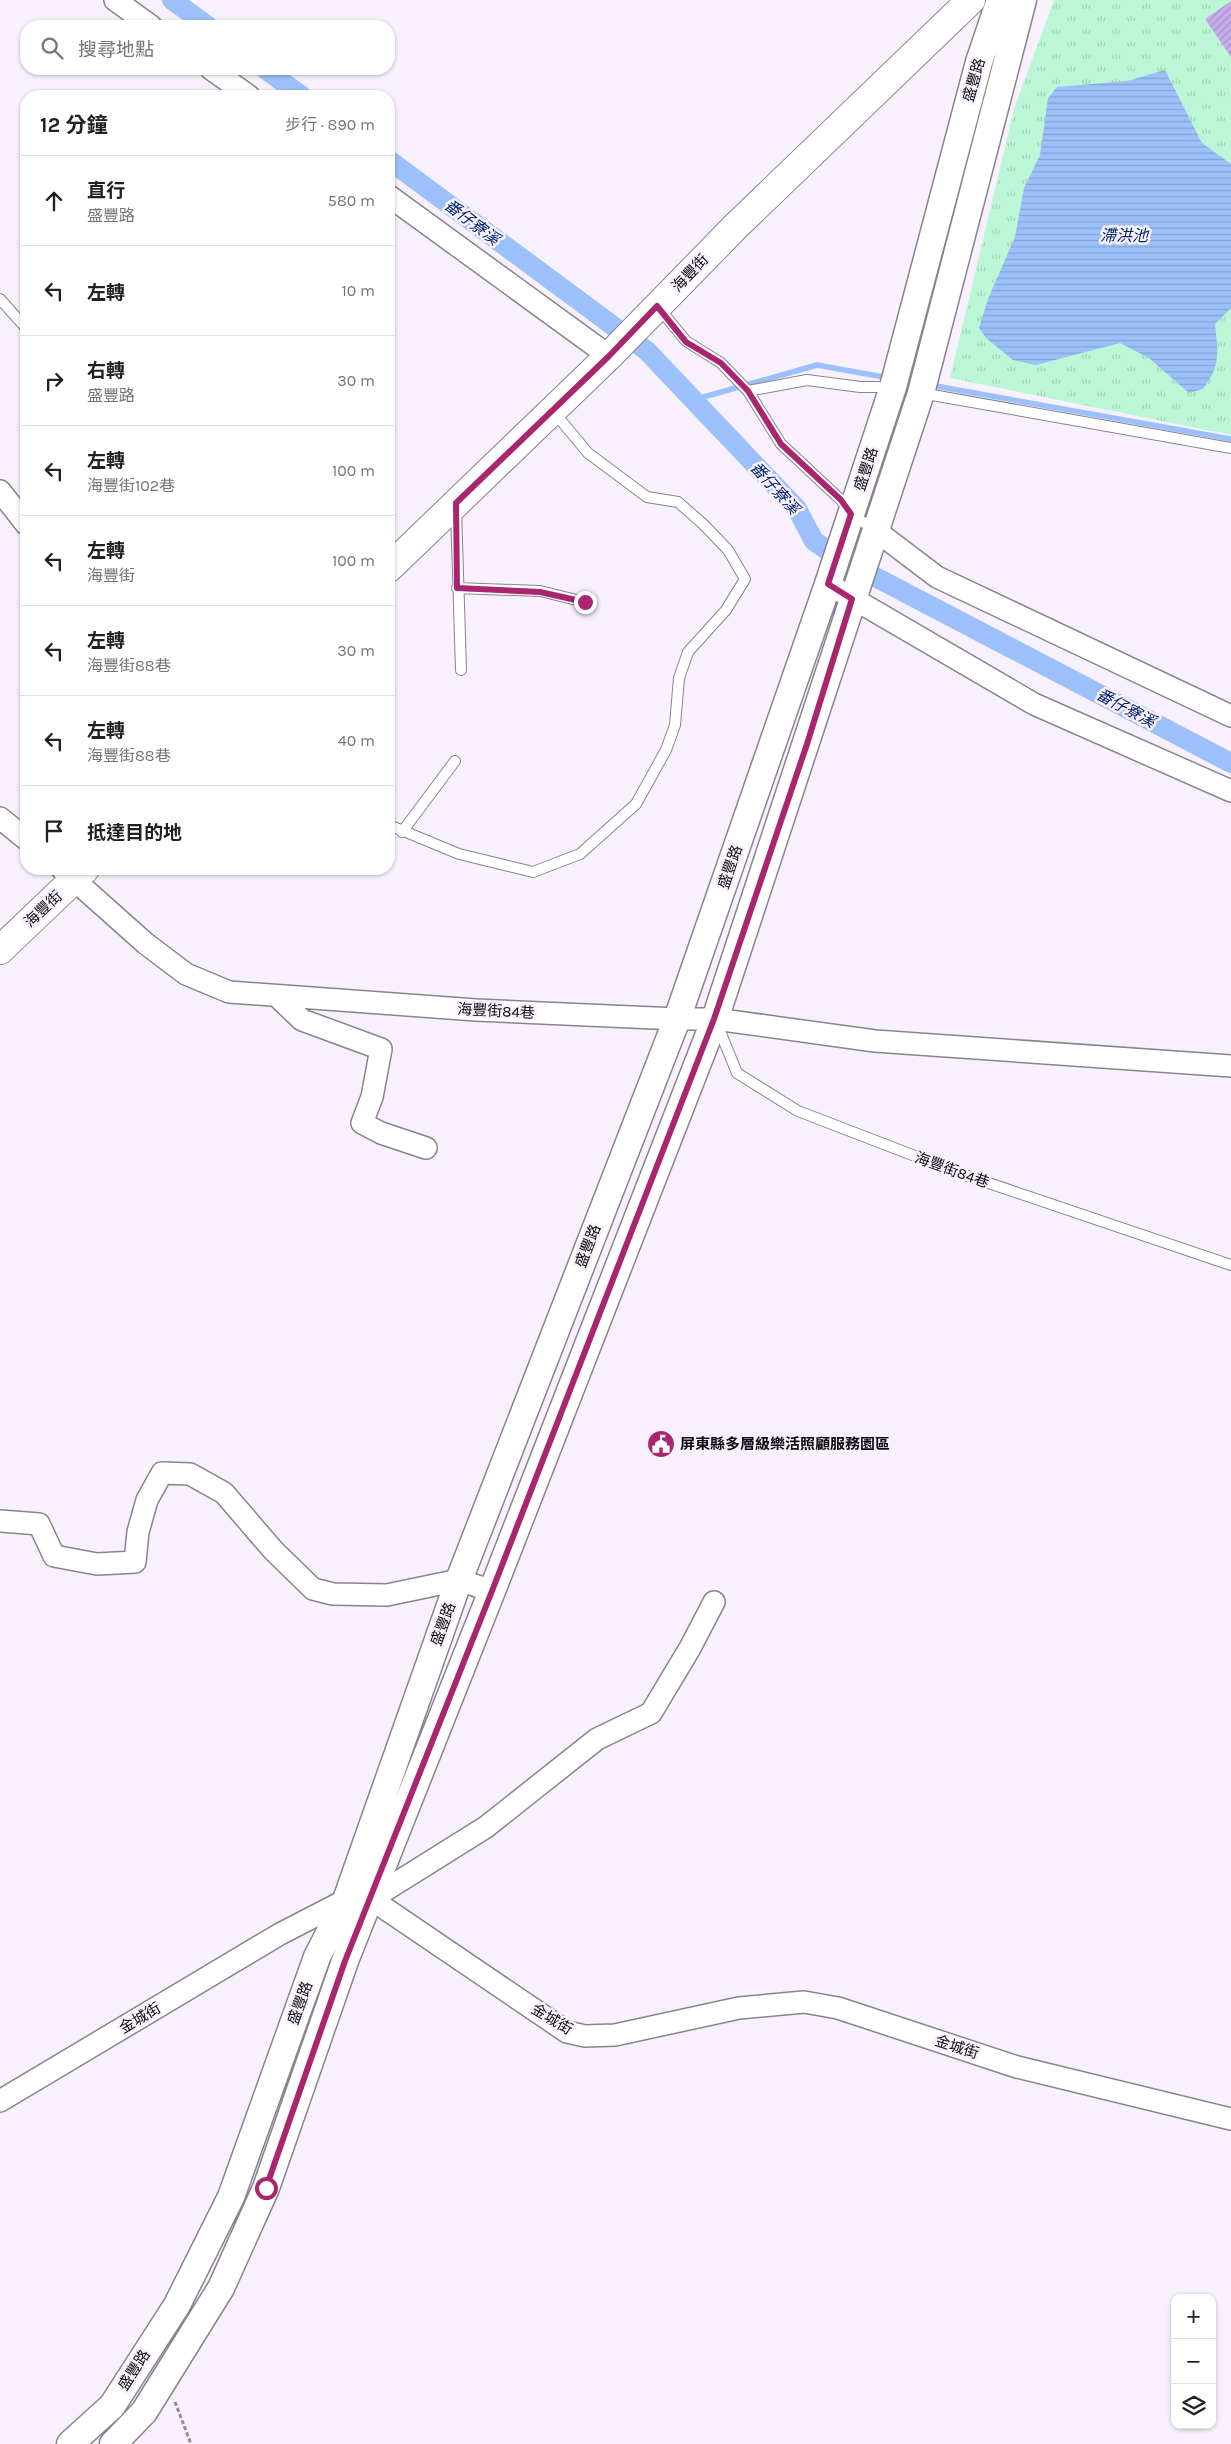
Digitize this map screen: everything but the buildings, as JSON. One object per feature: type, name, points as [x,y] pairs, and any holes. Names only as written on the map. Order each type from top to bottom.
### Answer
[{"type":"main road","name":"海豐街","points":[[395,562],[609,356],[736,226],[971,0]]},
{"type":"main road","name":"海豐街","points":[[0,950],[71,875]]},
{"type":"street","points":[[115,0],[143,20]]},
{"type":"street","name":"盛豐路","points":[[70,2444],[112,2406],[177,2304],[231,2196],[317,1957],[358,1900],[492,1591],[714,1019],[807,744],[852,599],[876,530],[979,62],[1000,0]]},
{"type":"street","name":"盛豐路","points":[[113,2444],[144,2412],[221,2288],[266,2188],[345,1961],[358,1900],[459,1580],[677,1019],[851,514],[907,390],[1022,0]]},
{"type":"street","points":[[219,75],[241,90]]},
{"type":"street","points":[[395,200],[609,356]]},
{"type":"street","points":[[0,491],[20,516]]},
{"type":"street","points":[[876,530],[936,576],[1231,716]]},
{"type":"street","points":[[828,584],[1034,704],[1231,791]]},
{"type":"street","points":[[0,818],[20,834]]},
{"type":"street","name":"海豐街84巷","points":[[77,875],[145,943],[186,974],[229,992],[476,1010],[714,1019],[885,1041],[1231,1066]]},
{"type":"street","points":[[278,997],[302,1020],[381,1049],[372,1097],[362,1123],[381,1133],[426,1148]]},
{"type":"street","points":[[0,1521],[39,1524],[54,1556],[98,1564],[135,1562],[138,1532],[146,1500],[162,1474],[190,1474],[224,1493],[274,1550],[314,1588],[333,1594],[387,1595],[459,1580],[492,1591]]},
{"type":"street","points":[[358,1900],[486,1826],[598,1739],[651,1713],[690,1648],[714,1602]]},
{"type":"street","name":"金城街","points":[[0,2101],[280,1934],[358,1900],[567,2032],[584,2036],[615,2035],[739,2008],[804,2002],[838,2008],[1017,2067],[1231,2119]]},
{"type":"lane","points":[[0,299],[20,321]]},
{"type":"lane","points":[[653,311],[686,342],[721,363],[748,391],[781,444],[841,500],[851,514],[876,530]]},
{"type":"lane","points":[[748,391],[807,380],[860,388],[907,390],[1231,448]]},
{"type":"lane","points":[[395,828],[459,854],[533,872],[580,854],[636,804],[666,750],[675,725],[679,678],[688,652],[726,610],[745,579],[728,550],[678,502],[647,497],[595,458],[553,411]]},
{"type":"lane","points":[[456,503],[457,588],[461,670]]},
{"type":"lane","points":[[457,588],[540,592],[585,602]]},
{"type":"lane","points":[[402,832],[455,761]]},
{"type":"lane","name":"海豐街84巷","points":[[714,1019],[737,1073],[798,1111],[959,1173],[1231,1265]]},
{"type":"path","points":[[166,2377],[191,2444]]},
{"type":"green space","points":[[1054,0],[1231,0],[1231,435],[950,378],[1014,109]]},
{"type":"water","name":"滯洪池","points":[[1165,70],[1202,143],[1231,164],[1231,308],[1215,324],[1217,358],[1213,373],[1203,389],[1189,393],[1149,358],[1120,343],[1036,365],[1013,360],[986,338],[979,328],[988,299],[1015,237],[1024,188],[1040,155],[1048,98],[1057,87],[1127,81]]},
{"type":"waterway","name":"番仔寮溪","points":[[172,0],[200,20]]},
{"type":"waterway","name":"番仔寮溪","points":[[273,75],[294,90]]},
{"type":"waterway","name":"番仔寮溪","points":[[395,164],[647,351],[797,509],[814,541],[837,557],[1231,763]]},
{"type":"waterway","points":[[693,400],[817,365],[889,378]]},
{"type":"waterway","points":[[930,385],[1231,439]]},
{"type":"place","name":"屏東縣多層級樂活照顧服務園區","points":[[661,1444]]},
{"type":"route","points":[[266,2188],[345,1961],[492,1591],[714,1019],[807,744],[852,599],[828,584],[851,514],[841,500],[781,444],[748,391],[721,363],[686,342],[657,306],[553,411],[456,503],[457,588],[540,592],[585,602]]}]
